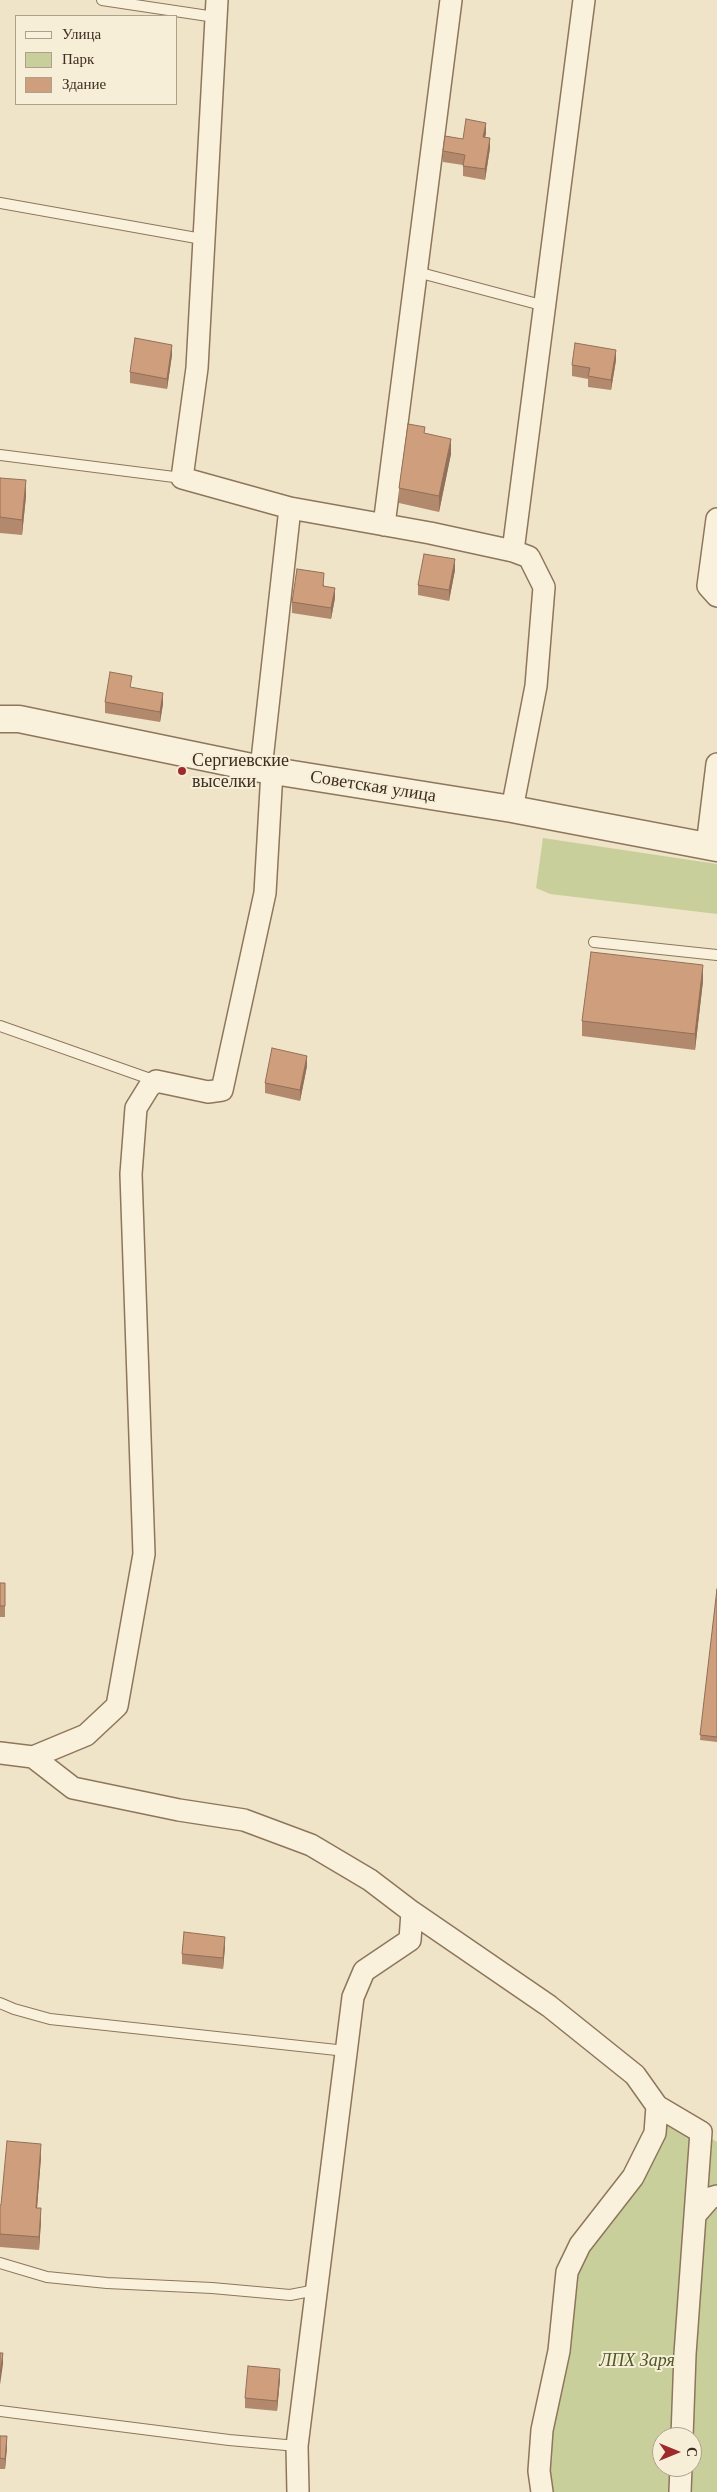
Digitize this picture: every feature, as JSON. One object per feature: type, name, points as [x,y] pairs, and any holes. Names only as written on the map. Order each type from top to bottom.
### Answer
[{"type":"street","points":[[384,525],[451,0]]},
{"type":"street","points":[[513,551],[584,0]]},
{"type":"street","points":[[216,9],[196,368],[182,478],[290,508],[513,551],[529,557],[544,587],[536,686],[512,810]]},
{"type":"street","points":[[0,1753],[33,1757],[86,1735],[117,1706],[144,1554],[131,1174],[136,1108],[149,1087],[156,1081],[208,1092],[222,1090],[265,893],[266,770],[290,508]]},
{"type":"street","points":[[717,519],[708,586],[717,596]]},
{"type":"street","name":"Советская улица","points":[[0,719],[19,719],[266,770],[512,810],[712,847]]},
{"type":"street","points":[[712,847],[717,764]]},
{"type":"street","points":[[33,1757],[73,1788],[179,1810],[244,1820],[310,1846],[370,1880],[412,1912],[548,2006],[635,2075],[657,2106],[709,2137],[696,2214],[685,2354],[682,2427]]},
{"type":"street","points":[[298,2492],[297,2446],[353,1997],[364,1971],[410,1940],[412,1912]]},
{"type":"street","points":[[542,2492],[539,2471],[542,2430],[559,2351],[567,2272],[580,2245],[632,2177],[655,2133],[657,2106]]},
{"type":"street","points":[[696,2214],[710,2198],[717,2196]]},
{"type":"street","points":[[680,2492],[681,2477]]},
{"type":"lane","points":[[102,0],[216,9]]},
{"type":"lane","points":[[0,203],[202,239]]},
{"type":"lane","points":[[417,272],[545,306]]},
{"type":"lane","points":[[0,455],[182,478]]},
{"type":"lane","points":[[594,942],[717,955]]},
{"type":"lane","points":[[0,1026],[156,1081]]},
{"type":"lane","points":[[0,2003],[50,2019],[346,2051]]},
{"type":"lane","points":[[0,2264],[47,2277],[107,2283],[212,2288],[290,2295],[316,2290]]},
{"type":"lane","points":[[0,2411],[229,2440],[297,2446]]},
{"type":"green space","points":[[543,838],[717,864],[717,914],[550,894],[536,888]]},
{"type":"green space","name":"ЛПХ Заря","points":[[662,2109],[717,2142],[717,2492],[543,2492],[567,2272]]},
{"type":"building","points":[[466,119],[486,123],[483,137],[490,138],[485,169],[463,166],[465,155],[443,151],[445,136],[463,139]]},
{"type":"building","points":[[135,338],[172,345],[167,379],[130,372]]},
{"type":"building","points":[[575,343],[616,350],[611,380],[588,376],[590,368],[572,365]]},
{"type":"building","points":[[408,424],[425,427],[424,433],[451,439],[439,496],[399,488]]},
{"type":"building","points":[[0,478],[26,480],[22,520],[0,517]]},
{"type":"building","points":[[424,554],[455,559],[449,590],[418,585]]},
{"type":"building","points":[[297,569],[324,573],[323,586],[335,588],[331,608],[292,602]]},
{"type":"building","points":[[110,672],[132,676],[130,687],[163,693],[160,712],[105,702]]},
{"type":"building","points":[[591,952],[703,965],[695,1034],[582,1021]]},
{"type":"building","points":[[272,1048],[307,1056],[300,1090],[265,1083]]},
{"type":"building","points":[[0,1583],[5,1583],[5,1606],[0,1606]]},
{"type":"building","points":[[717,1589],[717,1737],[700,1735]]},
{"type":"building","points":[[184,1932],[225,1937],[223,1958],[182,1954]]},
{"type":"building","points":[[7,2141],[41,2144],[36,2208],[41,2208],[39,2237],[0,2234],[0,2205]]},
{"type":"building","points":[[0,2353],[3,2353],[0,2375]]},
{"type":"building","points":[[248,2366],[280,2369],[277,2401],[245,2398]]},
{"type":"building","points":[[0,2436],[7,2436],[5,2459],[0,2458]]},
{"type":"place","name":"Сергиевские выселки","points":[[182,771]]}]
